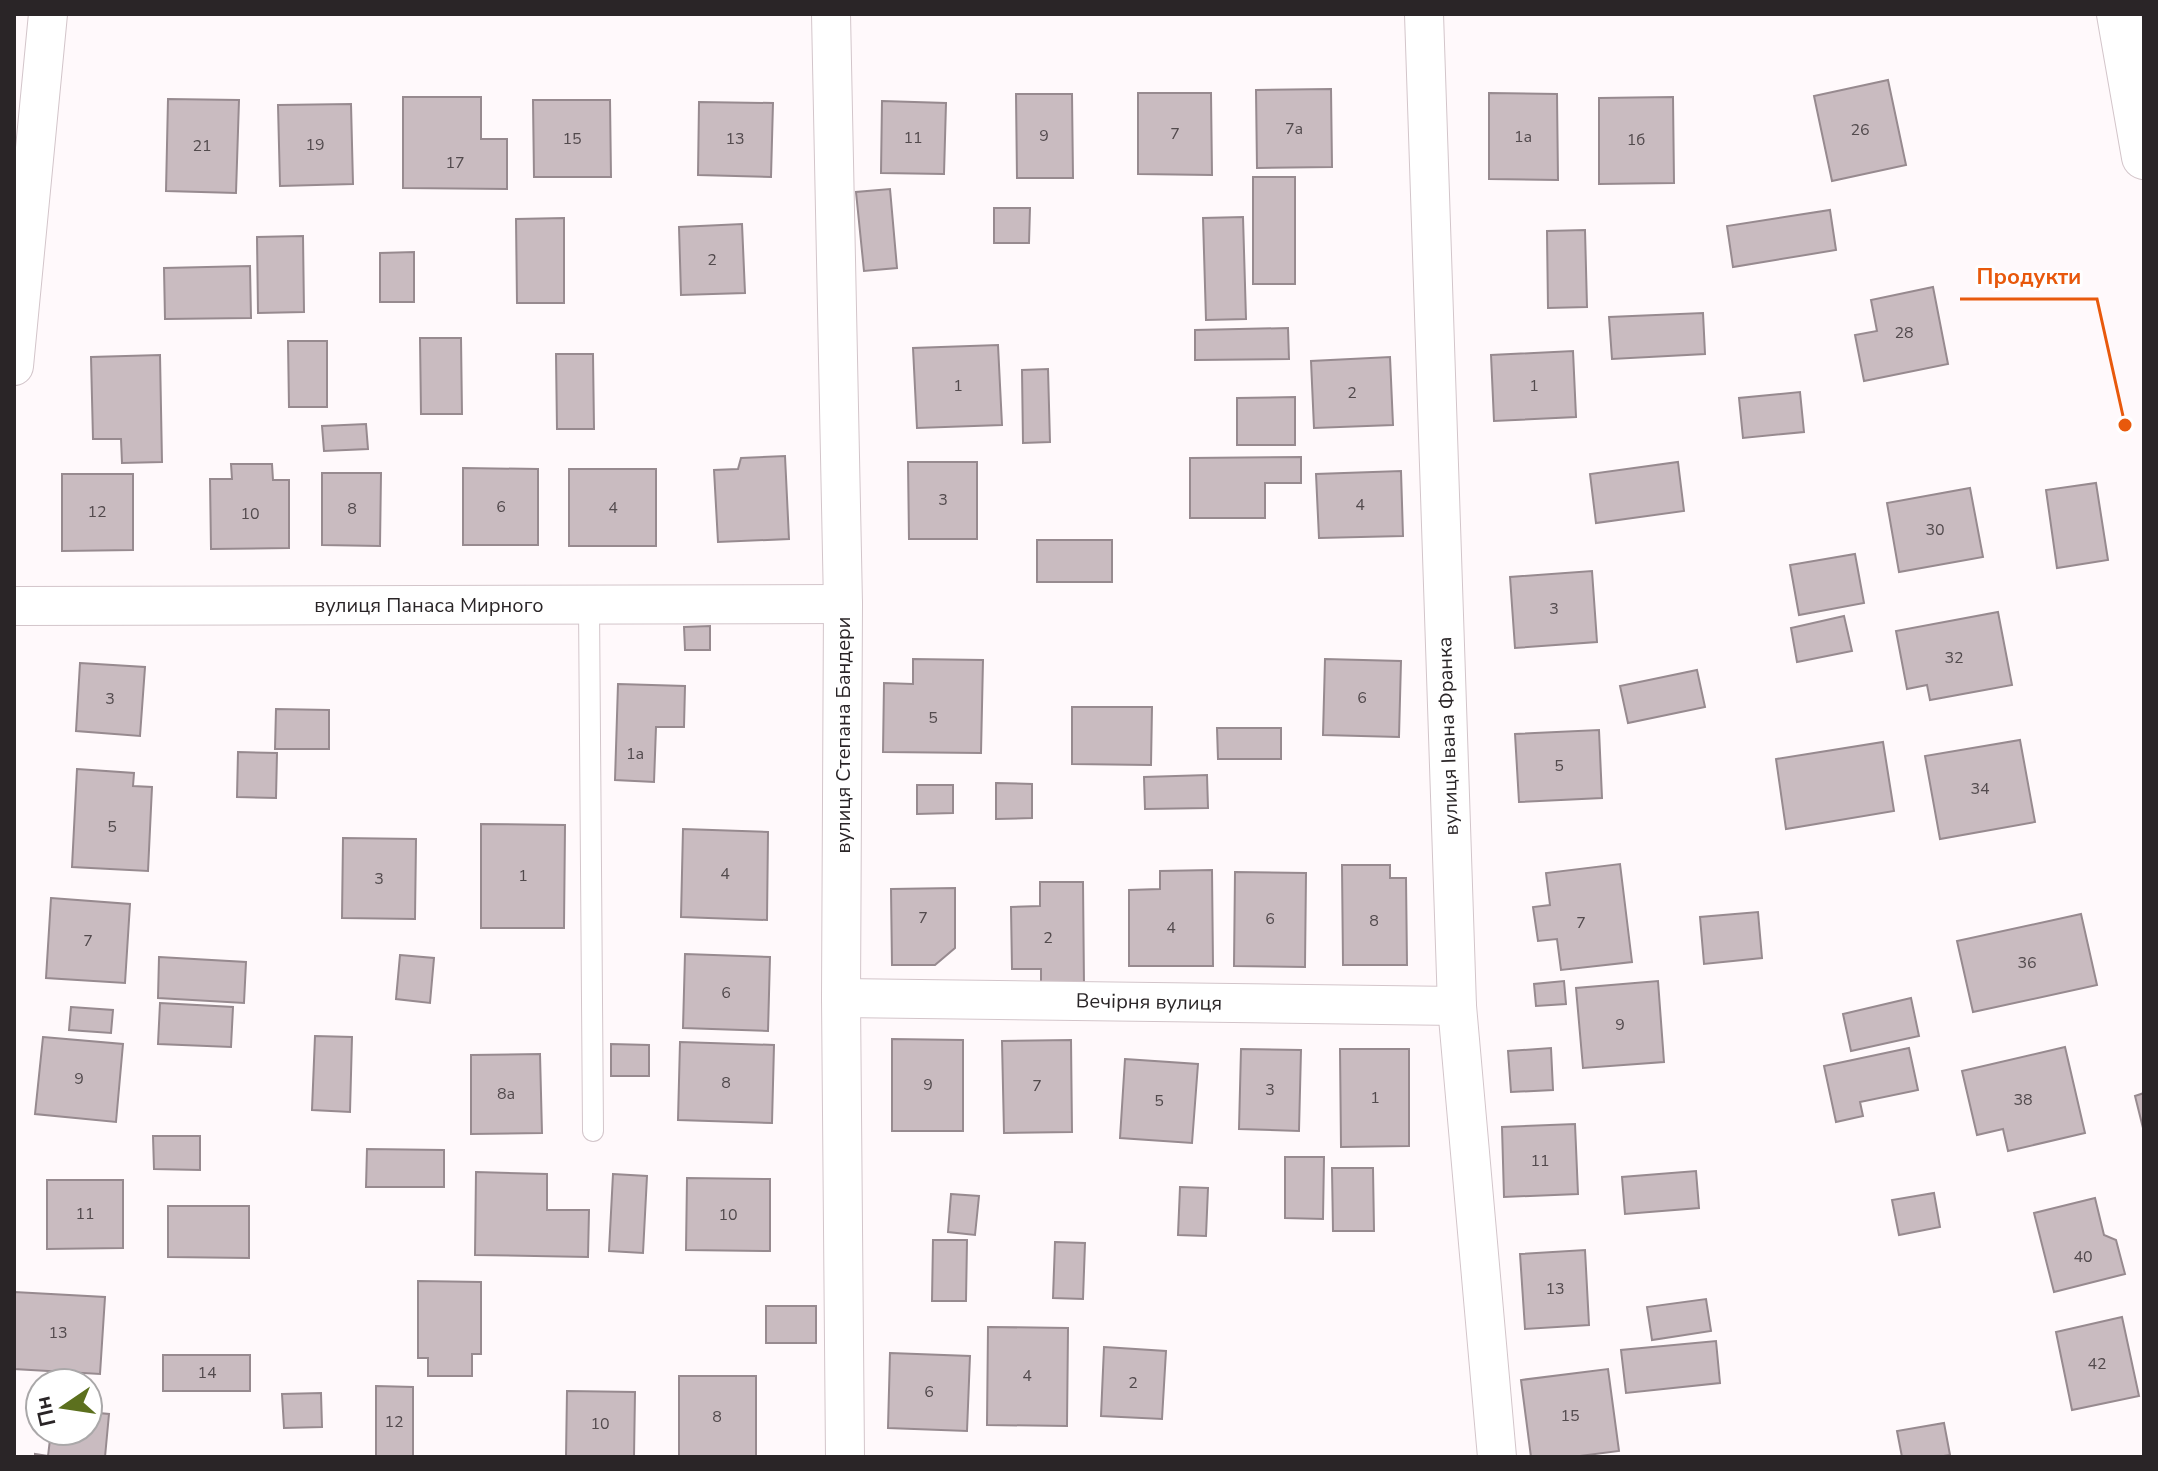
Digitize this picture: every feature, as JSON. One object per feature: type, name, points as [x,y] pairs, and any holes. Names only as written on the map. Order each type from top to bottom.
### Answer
[{"type":"street","points":[[14,366],[48,14]]},
{"type":"street","name":"вулиця Степана Бандери","points":[[831,14],[843,604],[841,998],[845,1457]]},
{"type":"street","name":"вулиця Івана Франка","points":[[1424,14],[1457,1006],[1497,1457]]},
{"type":"street","points":[[2119,14],[2144,157]]},
{"type":"street","name":"вулиця Панаса Мирного","points":[[14,606],[843,604]]},
{"type":"street","name":"Вечірня вулиця","points":[[841,998],[1457,1006]]},
{"type":"lane","points":[[589,605],[593,1131]]},
{"type":"building","points":[[1888,80],[1906,165],[1832,181],[1814,96]]},
{"type":"building","points":[[1331,89],[1332,167],[1257,168],[1256,90]]},
{"type":"building","points":[[1138,93],[1211,93],[1212,175],[1138,174]]},
{"type":"building","points":[[1489,93],[1557,94],[1558,180],[1489,179]]},
{"type":"building","points":[[1016,94],[1072,94],[1073,178],[1017,178]]},
{"type":"building","points":[[403,97],[481,97],[481,139],[507,139],[507,189],[403,188]]},
{"type":"building","points":[[1673,97],[1674,183],[1599,184],[1599,98]]},
{"type":"building","points":[[168,99],[239,100],[236,193],[166,191]]},
{"type":"building","points":[[533,100],[610,100],[611,177],[534,177]]},
{"type":"building","points":[[882,101],[946,103],[944,174],[881,173]]},
{"type":"building","points":[[699,102],[773,103],[771,177],[698,175]]},
{"type":"building","points":[[351,104],[353,184],[280,186],[278,105]]},
{"type":"building","points":[[1253,177],[1295,177],[1295,284],[1253,284]]},
{"type":"building","points":[[890,189],[897,268],[864,271],[856,192]]},
{"type":"building","points":[[994,208],[1030,208],[1029,243],[994,243]]},
{"type":"building","points":[[1830,210],[1836,250],[1733,267],[1727,226]]},
{"type":"building","points":[[1243,217],[1246,319],[1206,320],[1203,218]]},
{"type":"building","points":[[564,218],[564,303],[517,303],[516,219]]},
{"type":"building","points":[[742,224],[745,293],[681,295],[679,227]]},
{"type":"building","points":[[1585,230],[1587,307],[1548,308],[1547,231]]},
{"type":"building","points":[[303,236],[304,312],[258,313],[257,237]]},
{"type":"building","points":[[414,252],[414,302],[380,302],[380,253]]},
{"type":"building","points":[[250,266],[251,318],[165,319],[164,268]]},
{"type":"building","points":[[1933,287],[1948,364],[1864,381],[1855,335],[1877,331],[1871,300]]},
{"type":"building","points":[[1703,313],[1705,354],[1612,359],[1609,317]]},
{"type":"building","points":[[1288,328],[1289,359],[1195,360],[1195,330]]},
{"type":"building","points":[[420,338],[461,338],[462,414],[421,414]]},
{"type":"building","points":[[288,341],[327,341],[327,407],[289,407]]},
{"type":"building","points":[[998,345],[1002,425],[917,428],[913,348]]},
{"type":"building","points":[[1573,351],[1576,417],[1494,421],[1491,355]]},
{"type":"building","points":[[556,354],[593,354],[594,429],[557,429]]},
{"type":"building","points":[[160,355],[162,462],[122,463],[121,439],[93,439],[91,357]]},
{"type":"building","points":[[1390,357],[1393,425],[1314,428],[1311,361]]},
{"type":"building","points":[[1048,369],[1050,442],[1023,443],[1022,370]]},
{"type":"building","points":[[1800,392],[1804,432],[1743,438],[1739,398]]},
{"type":"building","points":[[1295,397],[1295,445],[1237,445],[1237,398]]},
{"type":"building","points":[[366,424],[368,449],[324,451],[322,426]]},
{"type":"building","points":[[785,456],[789,539],[718,542],[714,470],[738,469],[741,458]]},
{"type":"building","points":[[1301,457],[1301,483],[1265,483],[1265,518],[1190,518],[1190,458]]},
{"type":"building","points":[[908,462],[977,462],[977,539],[909,539]]},
{"type":"building","points":[[1678,462],[1684,511],[1596,523],[1590,474]]},
{"type":"building","points":[[231,464],[272,464],[273,480],[289,480],[289,548],[211,549],[210,479],[232,479]]},
{"type":"building","points":[[463,468],[538,469],[538,545],[463,545]]},
{"type":"building","points":[[569,469],[656,469],[656,546],[569,546]]},
{"type":"building","points":[[1401,471],[1403,536],[1319,538],[1316,474]]},
{"type":"building","points":[[322,473],[381,473],[380,546],[322,545]]},
{"type":"building","points":[[62,474],[133,474],[133,550],[62,551]]},
{"type":"building","points":[[2096,483],[2108,560],[2057,568],[2046,490]]},
{"type":"building","points":[[1970,488],[1983,557],[1899,572],[1887,503]]},
{"type":"building","points":[[1037,540],[1112,540],[1112,582],[1037,582]]},
{"type":"building","points":[[1855,554],[1864,603],[1799,615],[1790,565]]},
{"type":"building","points":[[1592,571],[1597,642],[1515,648],[1510,577]]},
{"type":"building","points":[[1998,612],[2012,685],[1930,700],[1927,685],[1907,689],[1896,631]]},
{"type":"building","points":[[1844,616],[1852,651],[1797,662],[1791,628]]},
{"type":"building","points":[[710,626],[710,650],[685,650],[684,627]]},
{"type":"building","points":[[913,659],[983,660],[981,753],[883,752],[884,683],[913,684]]},
{"type":"building","points":[[1325,659],[1401,661],[1399,737],[1323,735]]},
{"type":"building","points":[[80,663],[145,667],[140,736],[76,731]]},
{"type":"building","points":[[1697,670],[1705,707],[1628,723],[1620,686]]},
{"type":"building","points":[[618,684],[685,686],[684,727],[656,727],[654,782],[615,780]]},
{"type":"building","points":[[1072,707],[1152,707],[1151,765],[1072,764]]},
{"type":"building","points":[[276,709],[329,710],[329,749],[275,749]]},
{"type":"building","points":[[1217,728],[1281,728],[1281,759],[1218,759]]},
{"type":"building","points":[[1599,730],[1602,798],[1519,802],[1515,734]]},
{"type":"building","points":[[2020,740],[2035,822],[1940,839],[1925,756]]},
{"type":"building","points":[[1883,742],[1894,811],[1786,829],[1776,759]]},
{"type":"building","points":[[238,752],[277,753],[276,798],[237,797]]},
{"type":"building","points":[[77,769],[134,773],[133,786],[152,787],[148,871],[72,867]]},
{"type":"building","points":[[1207,775],[1208,808],[1145,809],[1144,777]]},
{"type":"building","points":[[996,783],[1032,784],[1032,818],[996,819]]},
{"type":"building","points":[[917,785],[953,785],[953,813],[917,814]]},
{"type":"building","points":[[481,824],[565,825],[564,928],[481,928]]},
{"type":"building","points":[[683,829],[768,832],[767,920],[681,917]]},
{"type":"building","points":[[343,838],[416,839],[415,919],[342,918]]},
{"type":"building","points":[[1620,864],[1632,962],[1561,970],[1557,939],[1538,941],[1533,907],[1550,905],[1546,873]]},
{"type":"building","points":[[1342,865],[1390,865],[1390,878],[1406,878],[1407,965],[1343,965]]},
{"type":"building","points":[[1212,870],[1213,966],[1129,966],[1129,890],[1160,889],[1160,871]]},
{"type":"building","points":[[1235,872],[1306,873],[1305,967],[1234,966]]},
{"type":"building","points":[[1040,882],[1083,882],[1084,987],[1041,987],[1041,969],[1012,969],[1011,907],[1040,906]]},
{"type":"building","points":[[955,888],[955,948],[935,965],[892,965],[891,889]]},
{"type":"building","points":[[51,898],[130,904],[125,983],[46,978]]},
{"type":"building","points":[[1758,912],[1762,958],[1704,964],[1700,917]]},
{"type":"building","points":[[2081,914],[2097,985],[1973,1012],[1957,941]]},
{"type":"building","points":[[685,954],[770,957],[768,1031],[683,1028]]},
{"type":"building","points":[[400,955],[434,958],[430,1003],[396,999]]},
{"type":"building","points":[[159,957],[246,962],[244,1003],[158,998]]},
{"type":"building","points":[[1564,981],[1566,1004],[1536,1006],[1534,984]]},
{"type":"building","points":[[1658,981],[1664,1062],[1583,1068],[1576,988]]},
{"type":"building","points":[[1911,998],[1919,1036],[1851,1051],[1843,1014]]},
{"type":"building","points":[[160,1003],[233,1007],[231,1047],[158,1044]]},
{"type":"building","points":[[71,1007],[113,1010],[111,1033],[69,1030]]},
{"type":"building","points":[[315,1036],[352,1037],[350,1112],[312,1110]]},
{"type":"building","points":[[43,1037],[123,1044],[116,1122],[35,1114]]},
{"type":"building","points":[[892,1039],[963,1040],[963,1131],[892,1131]]},
{"type":"building","points":[[1071,1040],[1072,1132],[1004,1133],[1002,1041]]},
{"type":"building","points":[[680,1042],[774,1045],[772,1123],[678,1120]]},
{"type":"building","points":[[611,1044],[649,1045],[649,1076],[611,1076]]},
{"type":"building","points":[[2065,1047],[2085,1133],[2008,1151],[2003,1129],[1977,1135],[1962,1071]]},
{"type":"building","points":[[1551,1048],[1553,1090],[1511,1092],[1508,1051]]},
{"type":"building","points":[[1909,1048],[1918,1090],[1860,1102],[1863,1116],[1836,1122],[1824,1066]]},
{"type":"building","points":[[1241,1049],[1301,1050],[1299,1131],[1239,1129]]},
{"type":"building","points":[[1340,1049],[1409,1049],[1409,1146],[1341,1147]]},
{"type":"building","points":[[540,1054],[542,1133],[471,1134],[471,1055]]},
{"type":"building","points":[[1125,1059],[1198,1064],[1192,1143],[1120,1138]]},
{"type":"building","points":[[2144,1093],[2144,1132],[2135,1096]]},
{"type":"building","points":[[1575,1124],[1578,1194],[1504,1197],[1502,1127]]},
{"type":"building","points":[[153,1136],[200,1136],[200,1170],[154,1169]]},
{"type":"building","points":[[367,1149],[444,1150],[444,1187],[366,1187]]},
{"type":"building","points":[[1285,1157],[1324,1157],[1323,1219],[1285,1218]]},
{"type":"building","points":[[1332,1168],[1373,1168],[1374,1231],[1333,1231]]},
{"type":"building","points":[[1696,1171],[1699,1208],[1625,1214],[1622,1177]]},
{"type":"building","points":[[476,1172],[547,1174],[547,1210],[589,1210],[588,1257],[475,1255]]},
{"type":"building","points":[[613,1174],[647,1176],[643,1253],[609,1251]]},
{"type":"building","points":[[687,1178],[770,1179],[770,1251],[686,1250]]},
{"type":"building","points":[[47,1180],[123,1180],[123,1248],[47,1249]]},
{"type":"building","points":[[1180,1187],[1208,1188],[1206,1236],[1178,1235]]},
{"type":"building","points":[[1934,1193],[1940,1227],[1899,1235],[1892,1200]]},
{"type":"building","points":[[951,1194],[979,1196],[975,1235],[948,1232]]},
{"type":"building","points":[[2095,1198],[2104,1235],[2116,1240],[2125,1274],[2054,1292],[2034,1213]]},
{"type":"building","points":[[168,1206],[249,1206],[249,1258],[168,1257]]},
{"type":"building","points":[[933,1240],[967,1240],[966,1301],[932,1301]]},
{"type":"building","points":[[1055,1242],[1085,1243],[1083,1299],[1053,1298]]},
{"type":"building","points":[[1585,1250],[1589,1325],[1525,1329],[1520,1254]]},
{"type":"building","points":[[418,1281],[481,1282],[481,1354],[472,1354],[472,1376],[428,1376],[428,1358],[418,1358]]},
{"type":"building","points":[[14,1292],[105,1297],[100,1367],[14,1369]]},
{"type":"building","points":[[1706,1299],[1711,1331],[1652,1340],[1647,1307]]},
{"type":"building","points":[[766,1306],[816,1306],[816,1343],[766,1343]]},
{"type":"building","points":[[2122,1317],[2139,1396],[2072,1410],[2056,1332]]},
{"type":"building","points":[[988,1327],[1068,1328],[1067,1426],[987,1425]]},
{"type":"building","points":[[1716,1341],[1720,1383],[1626,1393],[1621,1350]]},
{"type":"building","points":[[1104,1347],[1166,1351],[1162,1419],[1101,1416]]},
{"type":"building","points":[[890,1353],[970,1356],[967,1431],[888,1428]]},
{"type":"building","points":[[163,1355],[250,1355],[250,1391],[163,1391]]},
{"type":"building","points":[[1608,1369],[1619,1451],[1572,1457],[1531,1457],[1521,1380]]},
{"type":"building","points":[[679,1376],[756,1376],[756,1457],[679,1457]]},
{"type":"building","points":[[376,1386],[413,1387],[413,1457],[376,1457]]},
{"type":"building","points":[[567,1391],[635,1392],[634,1457],[566,1457]]},
{"type":"building","points":[[321,1393],[322,1427],[284,1428],[282,1394]]},
{"type":"building","points":[[104,1414],[109,1414],[105,1457],[35,1457],[35,1454],[48,1456],[49,1447],[104,1447]]},
{"type":"building","points":[[1944,1423],[1950,1455],[1902,1457],[1897,1431]]},
{"type":"place","name":"Продукти","points":[[2125,425]]}]
